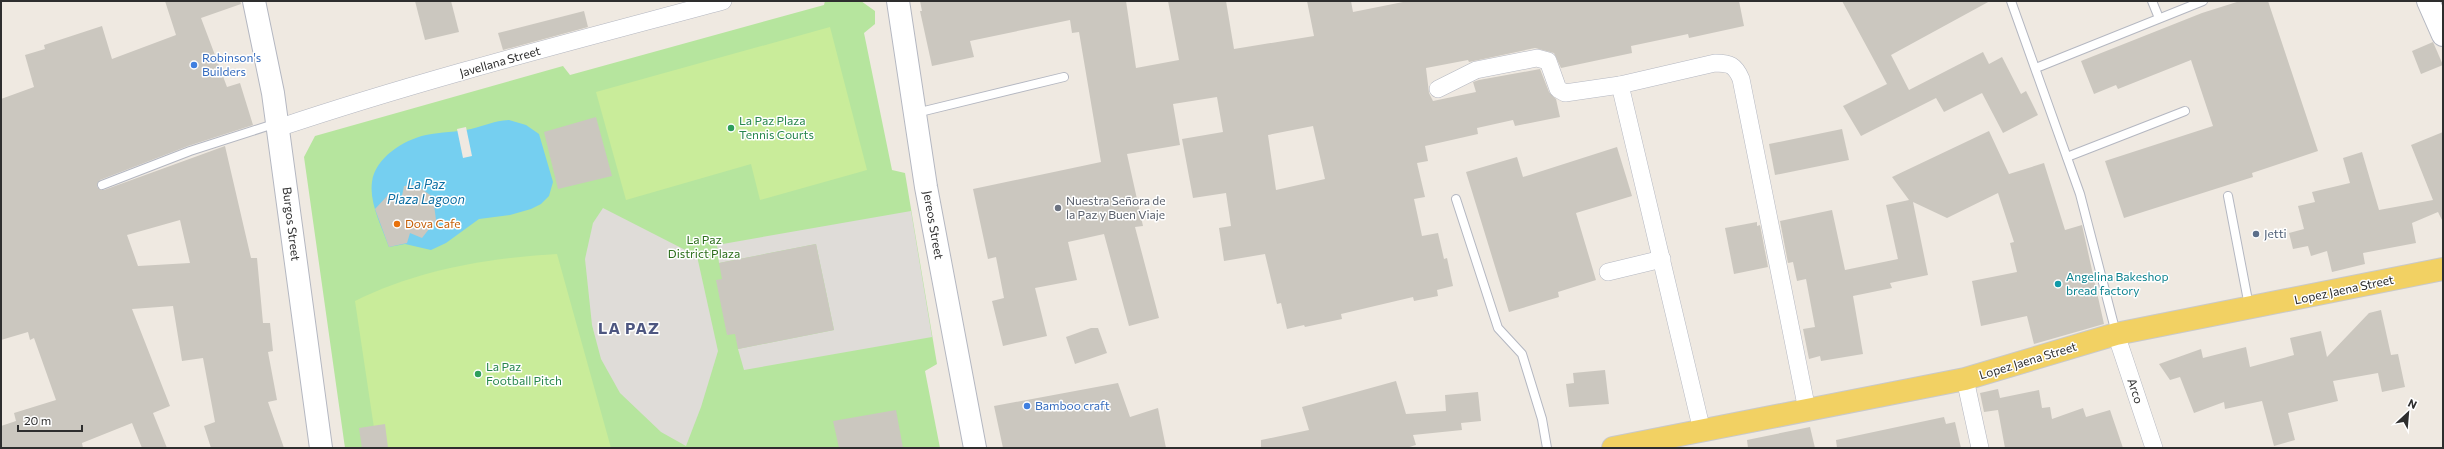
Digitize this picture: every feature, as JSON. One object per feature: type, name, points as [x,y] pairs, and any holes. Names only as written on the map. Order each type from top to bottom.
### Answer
[{"type":"main road","name":"Lopez Jaena Street","points":[[1613,448],[1965,380],[2116,334],[2250,309],[2443,269]]},
{"type":"street","name":"Burgos Street","points":[[254,1],[278,125],[321,448]]},
{"type":"street","name":"Javellana Street","points":[[278,125],[549,48],[723,1]]},
{"type":"street","name":"Jereos Street","points":[[898,1],[926,187],[975,448]]},
{"type":"street","points":[[2428,1],[2443,35]]},
{"type":"street","points":[[1438,89],[1476,70],[1537,58],[1548,61],[1558,89],[1565,93],[1620,85],[1715,63],[1729,63],[1737,68],[1742,79],[1807,410]]},
{"type":"street","points":[[1620,85],[1702,430]]},
{"type":"street","points":[[1608,272],[1662,259]]},
{"type":"street","name":"Arco","points":[[2116,334],[2154,448]]},
{"type":"street","points":[[1965,380],[1980,448]]},
{"type":"lane","points":[[2011,1],[2080,194],[2116,334]]},
{"type":"lane","points":[[2152,1],[2159,18]]},
{"type":"lane","points":[[2036,68],[2202,1]]},
{"type":"lane","points":[[916,114],[1064,77]]},
{"type":"lane","points":[[2067,157],[2184,111]]},
{"type":"lane","points":[[102,185],[190,151],[278,125]]},
{"type":"lane","points":[[2228,196],[2250,309]]},
{"type":"lane","points":[[1456,199],[1498,328],[1522,354],[1542,419],[1547,448]]},
{"type":"green space","name":"La Paz District Plaza","points":[[825,1],[861,1],[875,11],[875,24],[864,33],[892,170],[905,173],[937,364],[925,371],[940,448],[345,448],[304,157],[315,136],[563,66],[570,75],[824,5]]},
{"type":"green space","name":"La Paz Plaza Tennis Courts","points":[[830,27],[867,170],[760,200],[751,164],[626,200],[596,92]]},
{"type":"green space","name":"La Paz Football Pitch","points":[[557,254],[611,448],[377,448],[355,301],[403,281],[453,267],[479,262]]},
{"type":"shaded area","points":[[603,208],[697,256],[718,351],[701,407],[686,446],[661,432],[620,393],[601,359],[592,325],[585,259],[593,223]]},
{"type":"shaded area","points":[[911,211],[932,337],[744,370],[738,349],[834,330],[816,244],[719,263],[717,245]]},
{"type":"water","name":"La Paz Plaza Lagoon","points":[[509,120],[526,125],[539,134],[553,182],[549,196],[541,204],[531,209],[510,215],[479,219],[446,243],[431,250],[405,244],[389,247],[372,198],[372,182],[374,173],[384,158],[392,151],[417,137],[471,129],[494,122]]},
{"type":"pier","points":[[466,127],[472,156],[463,158],[457,129]]},
{"type":"building","points":[[165,1],[240,1],[241,4],[201,18],[227,87],[240,83],[253,125],[188,146],[100,180],[97,187],[104,190],[225,146],[251,258],[257,258],[263,323],[270,323],[273,351],[268,352],[277,400],[268,402],[284,448],[211,448],[204,426],[215,422],[203,358],[182,361],[173,306],[132,309],[170,406],[153,413],[167,448],[142,448],[132,423],[82,443],[83,448],[1,448],[1,426],[16,421],[14,413],[56,400],[34,338],[30,340],[28,332],[1,340],[1,99],[34,87],[25,55],[45,49],[44,45],[102,26],[112,59],[176,35]],"holes":[[[180,220],[190,263],[138,266],[127,235]]]},
{"type":"building","points":[[415,1],[451,1],[459,32],[425,40]]},
{"type":"building","points":[[920,1],[1126,1],[1136,68],[1179,60],[1168,1],[1226,1],[1234,49],[1314,36],[1307,1],[1351,1],[1353,12],[1408,1],[1739,1],[1744,26],[1689,38],[1688,34],[1631,46],[1632,53],[1561,68],[1554,53],[1535,48],[1469,62],[1468,60],[1426,68],[1429,93],[1433,101],[1476,92],[1473,82],[1479,80],[1540,69],[1549,92],[1556,99],[1560,117],[1515,126],[1513,120],[1477,128],[1478,134],[1425,146],[1428,161],[1417,163],[1425,197],[1414,199],[1422,236],[1438,233],[1444,259],[1447,258],[1453,286],[1437,290],[1438,296],[1414,301],[1413,297],[1341,314],[1342,319],[1305,327],[1304,325],[1287,329],[1281,303],[1277,304],[1265,254],[1224,261],[1219,228],[1231,226],[1226,193],[1193,198],[1182,139],[1223,132],[1217,97],[1173,104],[1180,145],[1127,154],[1143,226],[1135,227],[1159,318],[1129,326],[1104,234],[1068,242],[1077,280],[1035,288],[1047,336],[1003,346],[992,301],[1004,298],[996,257],[988,259],[973,189],[1101,162],[1079,32],[1072,33],[1070,20],[970,41],[974,57],[932,66],[920,11],[922,11]],"holes":[[[1313,126],[1325,179],[1276,190],[1268,135]]]},
{"type":"building","points":[[1842,1],[1990,1],[1891,55],[1909,90],[1983,52],[1989,64],[2002,57],[2021,94],[2026,91],[2038,115],[2003,133],[1982,93],[1944,112],[1936,98],[1861,136],[1843,106],[1887,84]]},
{"type":"building","points":[[2240,1],[2268,1],[2318,151],[2252,173],[2253,177],[2124,218],[2105,161],[2213,126],[2191,60],[2118,89],[2116,85],[2094,94],[2081,61],[2202,13]]},
{"type":"building","points":[[584,11],[588,27],[503,50],[498,33]]},
{"type":"building","points":[[2433,42],[2443,65],[2421,74],[2412,51]]},
{"type":"building","points":[[596,117],[612,176],[558,189],[544,132]]},
{"type":"building","points":[[1842,129],[1849,160],[1775,175],[1769,144]]},
{"type":"building","points":[[1989,131],[2009,174],[2044,163],[2065,230],[2082,225],[2104,324],[2034,344],[2027,316],[1981,326],[1972,281],[2017,272],[2010,243],[2014,242],[1998,193],[1947,218],[1913,202],[1928,275],[1890,283],[1892,288],[1853,296],[1863,354],[1821,361],[1820,356],[1809,359],[1803,329],[1815,327],[1806,279],[1797,281],[1793,262],[1788,263],[1780,221],[1832,210],[1845,270],[1898,259],[1886,205],[1909,200],[1892,177]]},
{"type":"building","points":[[2443,132],[2443,222],[2438,212],[2412,223],[2416,243],[2363,253],[2365,264],[2332,272],[2327,251],[2311,256],[2308,246],[2293,249],[2289,233],[2304,229],[2298,206],[2315,202],[2312,192],[2350,183],[2343,158],[2362,152],[2379,210],[2433,200],[2411,145]]},
{"type":"building","points":[[1617,147],[1632,196],[1576,213],[1596,280],[1558,292],[1559,297],[1509,312],[1466,172],[1517,157],[1523,177]]},
{"type":"building","points":[[416,185],[433,197],[436,220],[422,238],[410,233],[407,243],[389,247],[375,209],[390,193],[402,196],[404,186]]},
{"type":"building","points":[[1757,222],[1757,226],[1760,225],[1768,267],[1734,274],[1725,228]]},
{"type":"building","points":[[816,244],[834,330],[738,349],[735,334],[727,335],[716,280],[722,279],[719,263]]},
{"type":"building","points":[[2381,310],[2391,355],[2398,354],[2405,387],[2382,392],[2378,373],[2333,381],[2338,401],[2288,413],[2295,440],[2274,446],[2262,401],[2225,409],[2224,402],[2194,413],[2180,377],[2170,380],[2159,364],[2201,349],[2203,358],[2246,347],[2250,367],[2294,355],[2290,338],[2321,331],[2327,357],[2369,313]]},
{"type":"building","points":[[1091,328],[1098,328],[1107,353],[1075,364],[1066,337]]},
{"type":"building","points":[[1605,370],[1609,404],[1569,407],[1566,384],[1574,383],[1573,373]]},
{"type":"building","points":[[1396,381],[1406,414],[1446,411],[1445,395],[1478,392],[1481,421],[1461,423],[1462,430],[1413,435],[1416,445],[1406,448],[1261,448],[1261,440],[1309,430],[1302,407]]},
{"type":"building","points":[[1118,383],[1130,417],[1158,408],[1166,448],[1003,448],[994,406]]},
{"type":"building","points":[[1998,389],[2000,398],[2039,390],[2042,408],[2050,407],[2052,419],[2083,408],[2086,417],[2110,410],[2123,448],[2005,448],[1998,410],[1984,412],[1980,393]]},
{"type":"building","points":[[896,410],[903,448],[839,448],[833,421]]},
{"type":"building","points":[[1944,417],[1946,424],[1955,422],[1961,448],[1837,448],[1836,440]]},
{"type":"building","points":[[385,424],[388,448],[362,448],[359,428]]},
{"type":"building","points":[[1810,427],[1815,448],[1748,448],[1747,440]]},
{"type":"place","name":"Robinson's Builders","points":[[194,65]]},
{"type":"place","name":"La Paz Plaza Tennis Courts","points":[[731,128]]},
{"type":"place","name":"Nuestra Señora de la Paz y Buen Viaje","points":[[1058,208]]},
{"type":"place","name":"Dova Cafe","points":[[397,224]]},
{"type":"place","name":"Jetti","points":[[2256,234]]},
{"type":"place","name":"Angelina Bakeshop bread factory","points":[[2058,284]]},
{"type":"place","name":"La Paz Football Pitch","points":[[478,374]]},
{"type":"place","name":"Bamboo craft","points":[[1027,406]]},
{"type":"district","name":"LA PAZ","points":[[629,328]]}]
